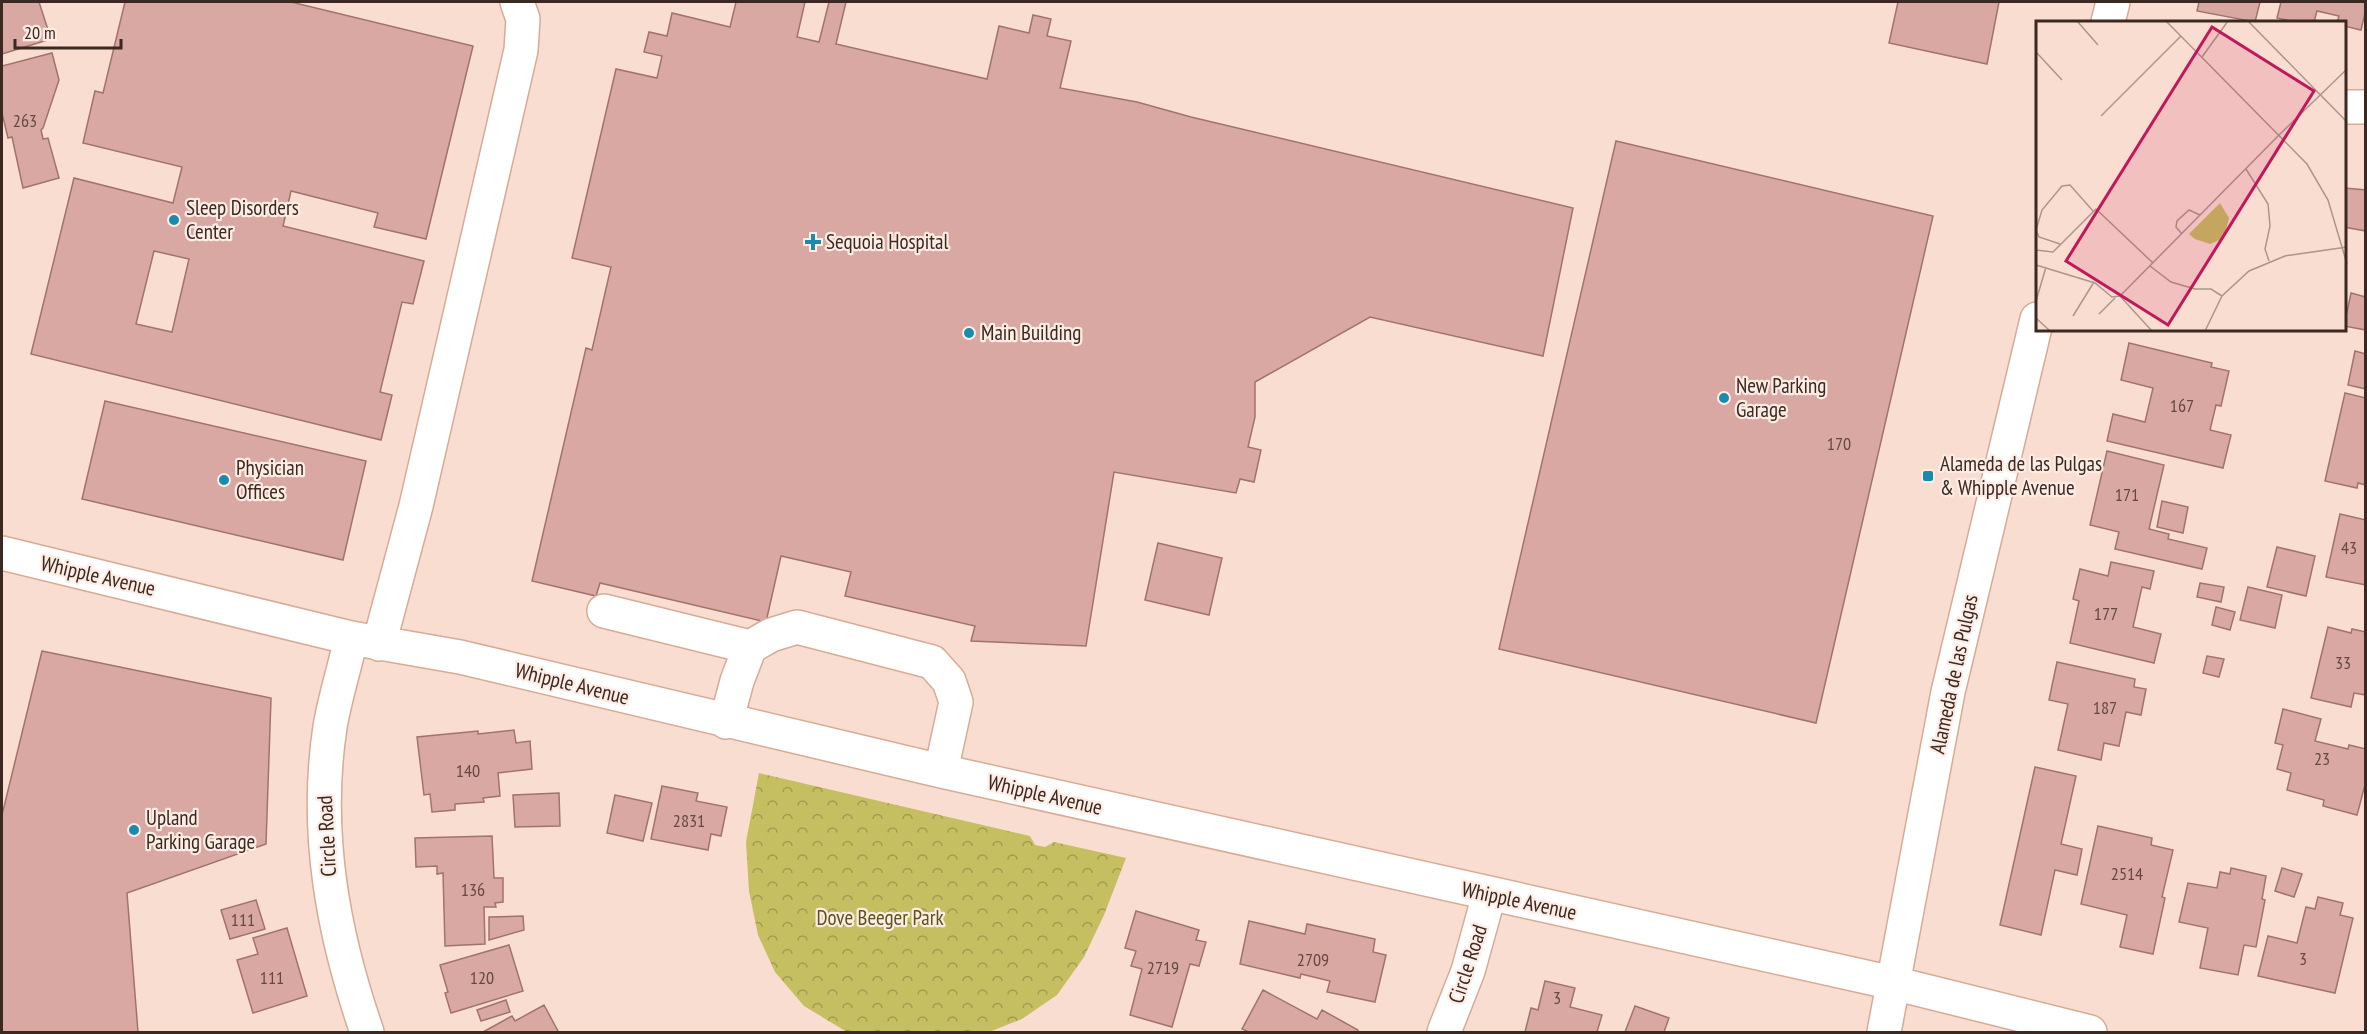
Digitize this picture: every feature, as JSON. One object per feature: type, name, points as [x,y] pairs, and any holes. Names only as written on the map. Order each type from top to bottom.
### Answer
[{"type":"street","name":"Circle Road","points":[[367,1032],[337,932],[325,859],[324,790],[330,726],[416,506],[521,51],[523,19],[517,2]]},
{"type":"street","points":[[2108,21],[2113,2]]},
{"type":"street","points":[[2346,107],[2366,107]]},
{"type":"street","name":"Alameda de las Pulgas","points":[[1884,1032],[1948,692],[2036,323]]},
{"type":"street","name":"Whipple Avenue","points":[[2,553],[365,641],[460,657],[726,722],[1490,895],[1893,983],[2090,1032]]},
{"type":"street","points":[[604,611],[750,647]]},
{"type":"street","points":[[726,722],[737,681],[750,647],[771,635],[797,627],[932,662],[950,681],[956,702],[941,771]]},
{"type":"street","name":"Circle Road","points":[[1444,1032],[1468,971],[1490,895]]},
{"type":"green space","name":"Dove Beeger Park","points":[[759,773],[1030,836],[1035,845],[1045,847],[1054,842],[1126,858],[1104,915],[1084,957],[1057,995],[1022,1019],[989,1032],[847,1032],[804,1006],[775,972],[758,935],[749,891],[746,842]]},
{"type":"building","points":[[2,2],[39,2],[51,39],[2,54]]},
{"type":"building","name":"Sleep Disorders Center","points":[[125,2],[291,2],[473,46],[426,239],[374,227],[378,213],[291,191],[283,226],[424,261],[413,304],[402,302],[380,392],[392,395],[381,440],[31,354],[74,178],[173,203],[182,167],[83,143],[95,91],[103,93]],"holes":[[[154,251],[189,259],[172,332],[136,324]]]},
{"type":"building","name":"Main Building","points":[[736,2],[805,2],[797,37],[819,42],[829,2],[846,2],[836,44],[987,79],[999,26],[1029,33],[1033,15],[1051,19],[1047,36],[1071,41],[1060,88],[1137,102],[1191,117],[1573,208],[1543,356],[1370,317],[1255,382],[1255,417],[1248,447],[1261,450],[1254,482],[1240,479],[1236,493],[1114,472],[1086,646],[971,641],[975,626],[845,596],[851,572],[781,556],[766,622],[600,583],[596,596],[532,581],[586,348],[592,350],[611,267],[572,258],[616,69],[657,78],[662,56],[644,52],[649,32],[667,36],[672,13],[730,27]]},
{"type":"building","points":[[1898,2],[1999,2],[1987,64],[1889,43]]},
{"type":"building","points":[[2199,2],[2260,2],[2255,21],[2197,11]]},
{"type":"building","points":[[2281,2],[2366,2],[2361,30],[2346,26],[2346,21],[2337,21],[2339,16],[2317,11],[2314,21],[2291,21],[2277,18]]},
{"type":"building","points":[[52,53],[59,80],[41,130],[43,139],[48,138],[59,178],[23,188],[12,137],[8,138],[2,113],[2,66]]},
{"type":"building","name":"New Parking Garage","points":[[1616,141],[1933,216],[1816,723],[1499,649]]},
{"type":"building","points":[[2346,188],[2366,190],[2366,231],[2346,227]]},
{"type":"building","points":[[2351,293],[2366,297],[2366,330],[2346,326]]},
{"type":"building","points":[[2129,343],[2212,363],[2211,367],[2229,371],[2221,406],[2216,405],[2210,430],[2231,435],[2223,468],[2107,441],[2113,414],[2145,422],[2153,388],[2121,380]]},
{"type":"building","points":[[2355,351],[2366,354],[2366,389],[2348,385]]},
{"type":"building","points":[[2345,393],[2366,398],[2366,485],[2358,483],[2357,488],[2325,481]]},
{"type":"building","name":"Physician Offices","points":[[105,401],[366,461],[343,560],[82,499]]},
{"type":"building","points":[[2107,451],[2164,465],[2149,529],[2169,534],[2168,539],[2207,548],[2202,569],[2115,549],[2119,532],[2090,525]]},
{"type":"building","points":[[2162,501],[2188,507],[2183,533],[2157,527]]},
{"type":"building","points":[[2340,514],[2366,520],[2366,585],[2326,577]]},
{"type":"building","points":[[1158,543],[1222,558],[1209,615],[1145,600]]},
{"type":"building","points":[[2277,547],[2315,556],[2306,596],[2267,587]]},
{"type":"building","points":[[2111,562],[2154,571],[2150,589],[2142,587],[2133,627],[2161,634],[2154,663],[2070,643],[2079,601],[2073,599],[2080,569],[2108,576]]},
{"type":"building","points":[[2200,583],[2224,587],[2221,602],[2197,597]]},
{"type":"building","points":[[2248,587],[2282,595],[2275,628],[2240,620]]},
{"type":"building","points":[[2216,607],[2235,612],[2230,630],[2212,625]]},
{"type":"building","points":[[2328,627],[2351,633],[2352,629],[2366,632],[2366,695],[2354,693],[2351,707],[2311,698]]},
{"type":"building","name":"Upland Parking Garage","points":[[42,651],[271,698],[266,844],[127,893],[138,1032],[2,1032],[2,815]]},
{"type":"building","points":[[2207,656],[2224,659],[2219,677],[2203,673]]},
{"type":"building","points":[[2057,662],[2135,679],[2134,687],[2146,689],[2141,715],[2126,712],[2119,746],[2104,743],[2101,760],[2058,750],[2068,704],[2049,700]]},
{"type":"building","points":[[2283,709],[2321,719],[2315,741],[2348,749],[2349,745],[2366,749],[2366,781],[2357,815],[2323,806],[2324,800],[2287,790],[2291,773],[2277,769],[2283,745],[2275,743]]},
{"type":"building","points":[[514,730],[516,743],[530,741],[532,769],[498,773],[500,796],[483,798],[484,802],[455,804],[455,810],[432,812],[430,794],[424,795],[417,737]]},
{"type":"building","points":[[2035,767],[2076,776],[2061,844],[2082,849],[2077,875],[2055,870],[2041,935],[2000,925]]},
{"type":"building","points":[[662,786],[698,793],[696,801],[727,807],[721,836],[711,834],[708,850],[651,839]]},
{"type":"building","points":[[559,793],[560,826],[515,827],[513,795]]},
{"type":"building","points":[[615,795],[652,803],[643,841],[607,833]]},
{"type":"building","points":[[2098,826],[2152,838],[2151,845],[2173,850],[2162,897],[2165,898],[2153,954],[2120,947],[2127,915],[2081,904]]},
{"type":"building","points":[[492,836],[494,878],[503,878],[503,902],[495,903],[496,907],[484,907],[485,944],[445,946],[443,873],[437,874],[437,866],[416,867],[415,838]]},
{"type":"building","points":[[2231,868],[2266,876],[2262,899],[2265,900],[2256,947],[2244,945],[2238,975],[2200,968],[2208,928],[2179,922],[2188,883],[2217,888],[2220,872],[2230,874]]},
{"type":"building","points":[[2282,868],[2302,874],[2294,897],[2275,891]]},
{"type":"building","points":[[2318,897],[2343,903],[2340,915],[2353,918],[2335,993],[2258,976],[2268,936],[2297,943],[2306,907],[2315,909]]},
{"type":"building","points":[[256,900],[265,929],[230,939],[221,910]]},
{"type":"building","points":[[1136,911],[1199,930],[1196,940],[1206,942],[1199,966],[1190,964],[1172,1027],[1130,1015],[1142,969],[1131,966],[1136,951],[1125,948]]},
{"type":"building","points":[[523,916],[524,930],[489,940],[489,917]]},
{"type":"building","points":[[1249,921],[1305,934],[1307,924],[1375,939],[1373,952],[1386,955],[1375,1002],[1327,992],[1330,981],[1301,974],[1300,978],[1240,964]]},
{"type":"building","points":[[287,928],[307,996],[253,1013],[237,960],[258,954],[253,938]]},
{"type":"building","points":[[509,945],[523,991],[451,1013],[440,965]]},
{"type":"building","points":[[1545,981],[1575,988],[1570,1007],[1602,1015],[1597,1032],[1525,1032],[1531,1008],[1538,1010]]},
{"type":"building","points":[[1263,990],[1317,1019],[1322,1010],[1358,1030],[1357,1032],[1249,1032],[1242,1029]]},
{"type":"building","points":[[506,1000],[510,1012],[481,1021],[477,1010]]},
{"type":"building","points":[[544,1005],[558,1031],[483,1032],[512,1016],[515,1021]]},
{"type":"building","points":[[1635,1006],[1669,1018],[1664,1032],[1625,1032]]},
{"type":"place","name":"Sleep Disorders Center","points":[[174,220]]},
{"type":"place","name":"Sequoia Hospital","points":[[813,242]]},
{"type":"place","name":"Main Building","points":[[969,333]]},
{"type":"place","name":"New Parking Garage","points":[[1724,398]]},
{"type":"place","name":"Alameda de las Pulgas & Whipple Avenue","points":[[1928,476]]},
{"type":"place","name":"Physician Offices","points":[[224,480]]},
{"type":"place","name":"Upland Parking Garage","points":[[134,830]]}]
